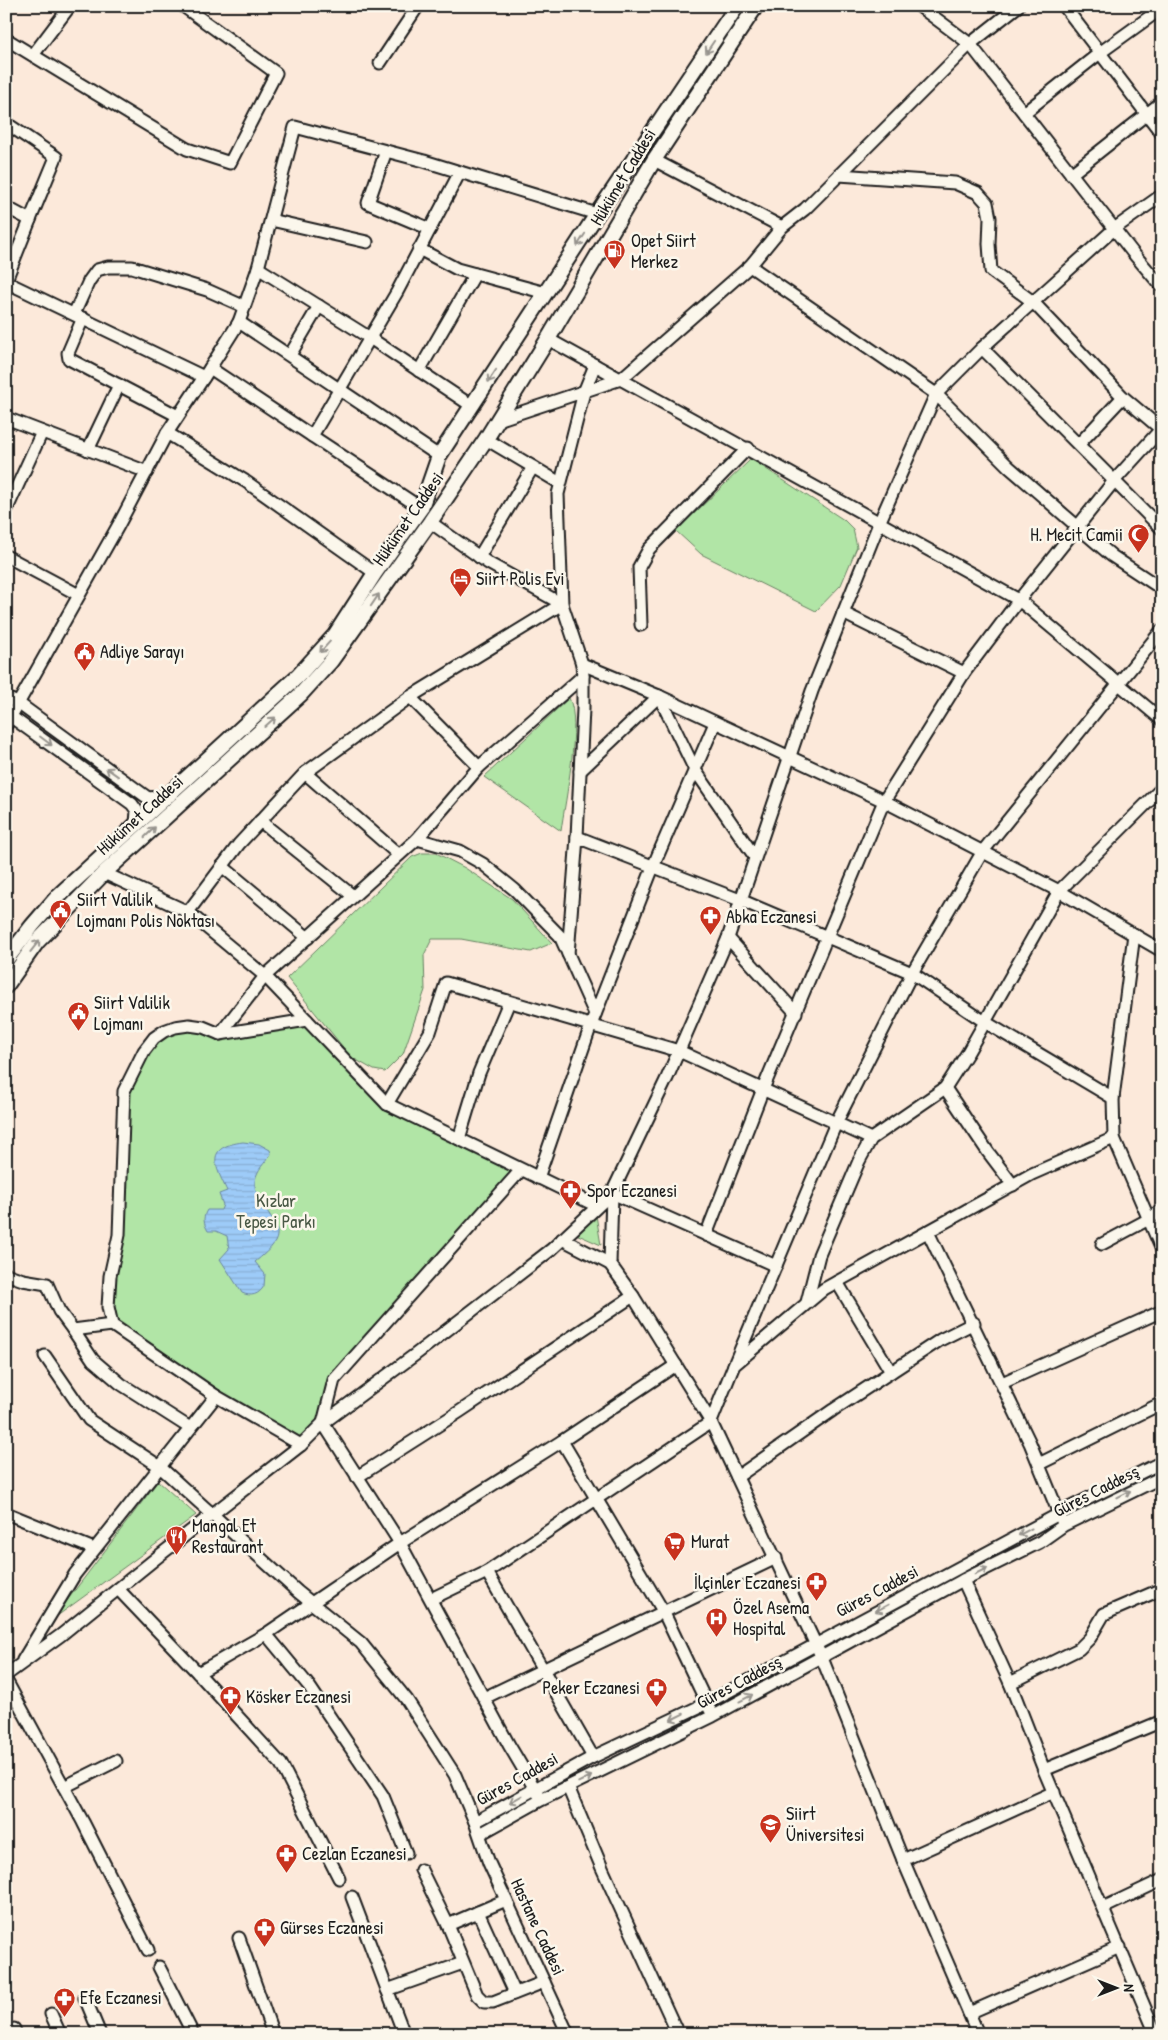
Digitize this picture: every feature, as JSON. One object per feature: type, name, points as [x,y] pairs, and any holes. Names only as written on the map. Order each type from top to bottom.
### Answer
[{"type":"main road","points":[[6,960],[58,896],[136,823],[170,796],[298,676],[335,635],[375,573],[421,508],[439,456],[737,6]]},
{"type":"main road","name":"Hükümet Caddesi","points":[[6,986],[37,942],[104,873],[301,694],[331,661],[430,522],[486,439],[548,339],[654,160],[756,6]]},
{"type":"street","points":[[33,55],[70,6]]},
{"type":"street","points":[[6,39],[187,149],[230,163],[276,73],[183,6]]},
{"type":"street","points":[[380,63],[418,6]]},
{"type":"street","points":[[919,6],[970,44],[1162,287]]},
{"type":"street","points":[[498,420],[621,379],[750,266],[782,227],[805,209],[970,44],[1018,6]]},
{"type":"street","points":[[1064,6],[1162,134]]},
{"type":"street","points":[[1024,114],[1101,52],[1162,8]]},
{"type":"street","points":[[1071,174],[1162,102]]},
{"type":"street","points":[[6,123],[56,157],[6,281],[79,316],[207,372],[312,436],[421,508]]},
{"type":"street","points":[[136,823],[137,811],[132,804],[8,718],[79,595],[167,432],[238,322],[258,268],[295,127],[460,172],[598,214]]},
{"type":"street","points":[[386,151],[368,203],[430,229]]},
{"type":"street","points":[[654,160],[782,227]]},
{"type":"street","points":[[312,436],[398,292],[460,172]]},
{"type":"street","points":[[706,1235],[884,801],[964,673],[1019,600],[1114,481],[1161,429],[1123,397],[1032,302],[991,271],[990,218],[987,203],[978,193],[955,183],[839,175]]},
{"type":"street","points":[[610,1264],[612,1193],[679,1051],[728,938],[812,691],[880,522],[936,394],[982,348],[1114,228],[1162,195]]},
{"type":"street","points":[[6,207],[30,220]]},
{"type":"street","points":[[271,220],[367,242]]},
{"type":"street","points":[[419,250],[457,269],[546,293]]},
{"type":"street","points":[[750,266],[936,394],[1009,467],[1078,527],[1112,556],[1162,589]]},
{"type":"street","points":[[178,416],[69,358],[68,353],[89,281],[96,270],[132,267],[207,290],[243,306]]},
{"type":"street","points":[[258,268],[370,338],[472,406]]},
{"type":"street","points":[[419,371],[475,274]]},
{"type":"street","points":[[290,355],[319,306]]},
{"type":"street","points":[[238,322],[340,388],[439,456]]},
{"type":"street","points":[[548,339],[748,448],[1019,600],[1162,720]]},
{"type":"street","points":[[982,348],[1162,529]]},
{"type":"street","points":[[568,954],[577,837],[583,676],[582,664],[562,604],[558,494],[584,392],[595,365]]},
{"type":"street","points":[[88,450],[119,385]]},
{"type":"street","points":[[1079,444],[1123,397]]},
{"type":"street","points":[[6,418],[147,472]]},
{"type":"street","points":[[6,510],[42,432]]},
{"type":"street","points":[[167,432],[245,481],[375,573]]},
{"type":"street","points":[[486,439],[560,483]]},
{"type":"street","points":[[641,625],[639,567],[649,549],[748,448]]},
{"type":"street","points":[[479,557],[533,467]]},
{"type":"street","points":[[430,522],[479,557],[562,604]]},
{"type":"street","points":[[6,556],[79,595]]},
{"type":"street","points":[[188,912],[239,844],[305,772],[410,697],[562,604]]},
{"type":"street","points":[[843,613],[964,673]]},
{"type":"street","points":[[431,1600],[487,1572],[596,1497],[711,1422],[836,1123],[912,973],[983,850],[1162,630]]},
{"type":"street","points":[[582,664],[659,696],[884,801],[983,850],[1059,891],[1162,951]]},
{"type":"street","points":[[220,1034],[265,976],[417,839],[479,767],[583,676]]},
{"type":"street","points":[[659,696],[695,770],[756,858]]},
{"type":"street","points":[[580,771],[659,696]]},
{"type":"street","points":[[410,697],[479,767]]},
{"type":"street","points":[[6,698],[18,703],[148,798],[170,796]]},
{"type":"street","points":[[538,1178],[593,1019],[654,866],[715,723]]},
{"type":"street","points":[[305,772],[399,855]]},
{"type":"street","points":[[807,1302],[819,1255],[859,1161],[871,1139],[945,1088],[985,1022],[1059,891],[1162,788]]},
{"type":"street","points":[[260,821],[353,896]]},
{"type":"street","points":[[577,837],[740,900],[912,973],[985,1022],[1113,1098]]},
{"type":"street","points":[[417,839],[460,851],[483,864],[515,890],[560,936],[593,1019]]},
{"type":"street","points":[[222,866],[308,938]]},
{"type":"street","points":[[104,873],[188,912],[265,976],[387,1104],[597,1206]]},
{"type":"street","points":[[1134,934],[1113,1098],[1114,1138],[1162,1250]]},
{"type":"street","points":[[728,938],[796,1012]]},
{"type":"street","points":[[387,1104],[430,1032],[446,983],[510,1002],[593,1019],[679,1051],[871,1139]]},
{"type":"street","points":[[459,1139],[479,1073],[510,1002]]},
{"type":"street","points":[[112,1325],[108,1308],[110,1276],[119,1235],[124,1090],[144,1051],[154,1038],[164,1031],[175,1027],[189,1025],[203,1027],[220,1034],[307,1020]]},
{"type":"street","points":[[945,1088],[1012,1185]]},
{"type":"street","points":[[734,1365],[807,1302],[837,1282],[1032,1174],[1114,1138]]},
{"type":"street","points":[[521,1170],[334,1380],[323,1422],[400,1544],[541,1800]]},
{"type":"street","points":[[6,1675],[61,1635],[301,1445],[323,1422],[421,1350],[562,1239],[612,1193]]},
{"type":"street","points":[[612,1193],[776,1266]]},
{"type":"street","points":[[1102,1244],[1162,1210]]},
{"type":"street","points":[[928,1232],[1002,1383],[1062,1520]]},
{"type":"street","points":[[562,1239],[610,1264],[633,1296],[711,1422],[816,1644],[903,1860],[978,2034]]},
{"type":"street","points":[[6,1274],[23,1280],[47,1284],[59,1311],[93,1360],[121,1384],[190,1428]]},
{"type":"street","points":[[837,1282],[891,1372]]},
{"type":"street","points":[[357,1477],[459,1412],[633,1296]]},
{"type":"street","points":[[1002,1383],[1162,1311]]},
{"type":"street","points":[[737,1477],[940,1340],[974,1323]]},
{"type":"street","points":[[73,1330],[112,1325],[216,1396],[301,1445]]},
{"type":"street","name":"Hastane Caddesi","points":[[45,1356],[89,1420],[159,1466],[312,1603],[360,1643],[407,1700],[455,1775],[480,1834],[489,1862],[568,2034]]},
{"type":"street","points":[[198,1673],[266,1634],[400,1544],[562,1441],[676,1365]]},
{"type":"street","points":[[21,1665],[75,1574],[216,1396]]},
{"type":"street","points":[[1039,1464],[1162,1403]]},
{"type":"street","points":[[562,1441],[663,1611],[713,1716]]},
{"type":"street","name":"Güres Caddesi","points":[[475,1822],[593,1758],[707,1703],[816,1644],[1062,1520],[1065,1510],[1162,1462]]},
{"type":"street","name":"Güres Caddesş","points":[[480,1834],[541,1800],[713,1716],[963,1580],[1040,1542],[1062,1520],[1162,1477]]},
{"type":"street","points":[[6,1513],[94,1549]]},
{"type":"street","points":[[484,1698],[776,1558]]},
{"type":"street","points":[[487,1572],[593,1758]]},
{"type":"street","points":[[963,1580],[1010,1683],[1044,1770],[1156,2034]]},
{"type":"street","points":[[118,1589],[281,1764],[339,1878]]},
{"type":"street","points":[[1010,1683],[1079,1649],[1090,1638],[1104,1614],[1162,1589]]},
{"type":"street","points":[[266,1634],[309,1686],[383,1796],[406,1852]]},
{"type":"street","points":[[6,1680],[64,1787],[148,1950]]},
{"type":"street","points":[[1044,1770],[1162,1721]]},
{"type":"street","points":[[64,1787],[116,1761]]},
{"type":"street","points":[[568,1787],[602,1868],[678,2034]]},
{"type":"street","points":[[903,1860],[1054,1792]]},
{"type":"street","points":[[421,1870],[448,1925],[477,1995],[484,2002],[493,2002],[544,1982]]},
{"type":"street","points":[[1103,1908],[1162,1880]]},
{"type":"street","points":[[352,1897],[404,2034]]},
{"type":"street","points":[[448,1925],[506,1900]]},
{"type":"street","points":[[478,1912],[515,1993]]},
{"type":"street","points":[[239,1938],[273,2034]]},
{"type":"street","points":[[969,2013],[1120,1948]]},
{"type":"street","points":[[388,1990],[463,1962]]},
{"type":"street","points":[[159,1967],[193,2034]]},
{"type":"street","points":[[85,1998],[100,2034]]},
{"type":"street","points":[[51,2014],[60,2034]]},
{"type":"green space","points":[[751,459],[844,520],[853,529],[857,547],[841,585],[816,611],[701,554],[676,531]]},
{"type":"green space","points":[[569,698],[573,709],[573,743],[561,831],[484,777]]},
{"type":"green space","points":[[422,853],[436,853],[465,868],[512,899],[552,943],[531,952],[461,939],[432,939],[424,955],[425,990],[403,1054],[385,1072],[374,1070],[351,1057],[287,978],[412,857]]},
{"type":"green space","name":"Kızlar Tepesi Parkı","points":[[307,1020],[387,1104],[521,1170],[334,1380],[323,1423],[301,1445],[112,1325],[110,1276],[119,1235],[124,1091],[144,1051],[175,1027],[220,1034]]},
{"type":"green space","points":[[596,1215],[601,1245],[576,1234]]},
{"type":"green space","points":[[158,1481],[196,1515],[53,1619]]},
{"type":"water","points":[[243,1142],[259,1144],[270,1150],[271,1154],[256,1177],[255,1189],[273,1220],[277,1235],[273,1245],[255,1262],[265,1274],[264,1286],[260,1291],[252,1295],[242,1293],[220,1259],[229,1249],[227,1236],[216,1231],[208,1231],[204,1221],[207,1210],[221,1210],[223,1205],[219,1194],[227,1191],[217,1165],[218,1153],[222,1148],[231,1144]]},
{"type":"place","name":"Opet Siirt Merkez","points":[[615,270]]},
{"type":"place","name":"H. Mecit Camii","points":[[1139,554]]},
{"type":"place","name":"Siirt Polis Evi","points":[[460,598]]},
{"type":"place","name":"Adliye Sarayı","points":[[84,671]]},
{"type":"place","name":"Siirt Valilik Lojmanı Polis Noktası","points":[[61,929]]},
{"type":"place","name":"Abka Eczanesi","points":[[710,936]]},
{"type":"place","name":"Siirt Valilik Lojmanı","points":[[78,1032]]},
{"type":"place","name":"Spor Eczanesi","points":[[571,1210]]},
{"type":"place","name":"Mangal Et Restaurant","points":[[176,1555]]},
{"type":"place","name":"Murat","points":[[675,1561]]},
{"type":"place","name":"İlçinler Eczanesi","points":[[817,1602]]},
{"type":"place","name":"Özel Asema Hospital","points":[[717,1637]]},
{"type":"place","name":"Peker Eczanesi","points":[[656,1707]]},
{"type":"place","name":"Kösker Eczanesi","points":[[230,1716]]},
{"type":"place","name":"Siirt Üniversitesi","points":[[770,1843]]},
{"type":"place","name":"Cezlan Eczanesi","points":[[286,1873]]},
{"type":"place","name":"Gürses Eczanesi","points":[[264,1947]]},
{"type":"place","name":"Efe Eczanesi","points":[[64,2017]]}]
